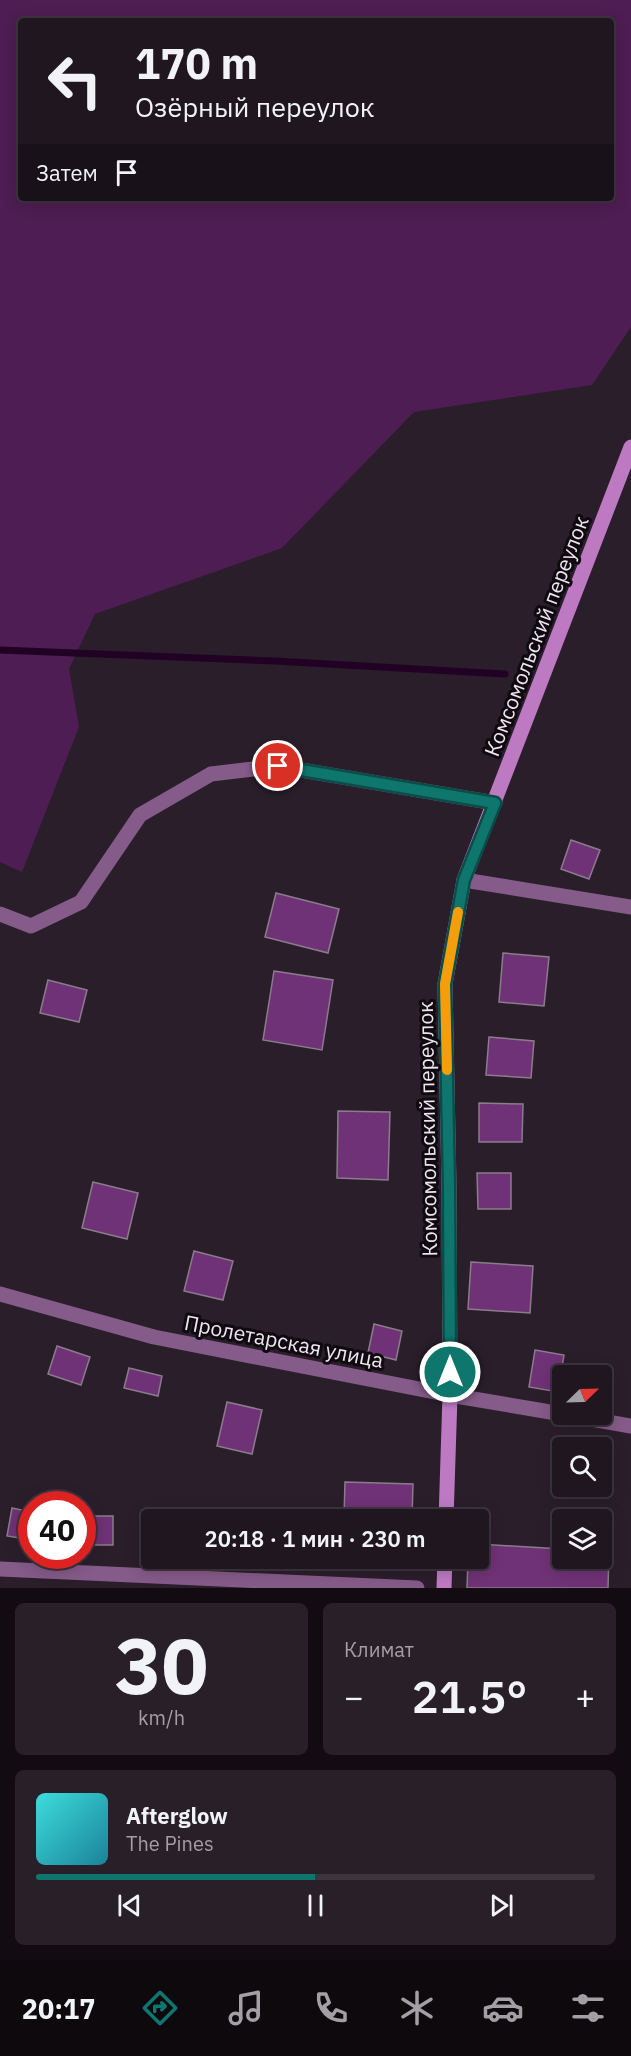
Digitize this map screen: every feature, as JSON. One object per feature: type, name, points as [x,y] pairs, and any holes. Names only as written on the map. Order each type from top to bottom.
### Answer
[{"type":"street","name":"Комсомольский переулок","points":[[446,1509],[450,1395],[445,984],[464,880],[631,447]]},
{"type":"street","points":[[0,914],[31,926],[81,902],[140,815],[211,774],[278,766],[495,803]]},
{"type":"street","points":[[464,880],[631,907]]},
{"type":"street","name":"Пролетарская улица","points":[[0,1294],[154,1337],[450,1395],[552,1412]]},
{"type":"street","name":"Пролетарская улица","points":[[612,1423],[631,1426]]},
{"type":"street","points":[[0,1569],[417,1588]]},
{"type":"street","points":[[444,1588],[445,1569]]},
{"type":"shaded area","points":[[0,0],[631,0],[631,327],[592,385],[414,412],[282,548],[95,614],[69,669],[79,727],[22,872],[0,862]]},
{"type":"building","points":[[571,840],[600,850],[589,879],[561,869]]},
{"type":"building","points":[[276,893],[339,909],[328,953],[265,937]]},
{"type":"building","points":[[503,953],[549,957],[544,1006],[499,1002]]},
{"type":"building","points":[[274,971],[333,980],[322,1050],[263,1040]]},
{"type":"building","points":[[48,980],[87,990],[79,1022],[40,1013]]},
{"type":"building","points":[[489,1037],[534,1041],[531,1078],[486,1075]]},
{"type":"building","points":[[479,1103],[523,1104],[522,1142],[479,1142]]},
{"type":"building","points":[[338,1111],[390,1112],[388,1180],[337,1178]]},
{"type":"building","points":[[477,1173],[511,1173],[511,1209],[478,1209]]},
{"type":"building","points":[[93,1182],[138,1193],[127,1239],[82,1228]]},
{"type":"building","points":[[194,1251],[233,1261],[223,1300],[184,1291]]},
{"type":"building","points":[[471,1262],[533,1266],[530,1313],[468,1309]]},
{"type":"building","points":[[374,1324],[402,1331],[396,1360],[368,1353]]},
{"type":"building","points":[[57,1346],[90,1357],[81,1385],[48,1374]]},
{"type":"building","points":[[535,1350],[564,1355],[562,1365],[552,1365],[552,1391],[529,1387]]},
{"type":"building","points":[[129,1368],[162,1376],[158,1396],[124,1388]]},
{"type":"building","points":[[227,1402],[262,1410],[252,1454],[217,1446]]},
{"type":"building","points":[[345,1482],[413,1484],[412,1509],[344,1509]]},
{"type":"building","points":[[12,1508],[18,1509],[18,1538],[7,1536]]},
{"type":"building","points":[[96,1516],[113,1516],[113,1545],[96,1545]]},
{"type":"building","points":[[489,1545],[552,1548],[552,1569],[609,1569],[608,1588],[467,1588],[468,1569],[489,1569]]},
{"type":"waterway","points":[[0,650],[275,661],[505,674]]},
{"type":"slow traffic","points":[[447,1070],[445,984],[458,912]]},
{"type":"route","points":[[278,766],[495,803],[464,880],[445,984],[450,1372]]}]
